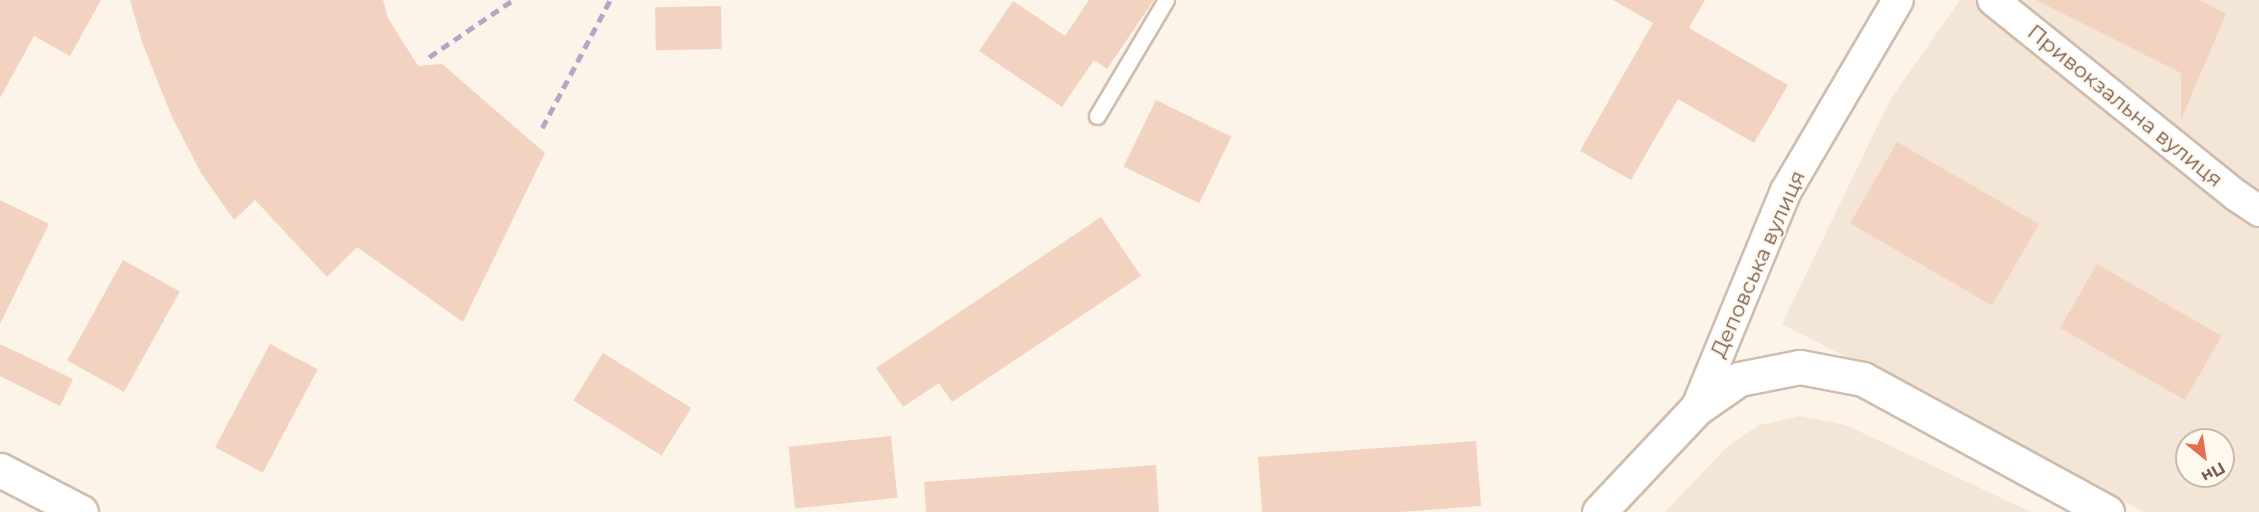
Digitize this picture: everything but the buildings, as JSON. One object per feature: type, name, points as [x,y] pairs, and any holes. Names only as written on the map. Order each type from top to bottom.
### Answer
[{"type":"main road","points":[[1696,409],[1740,380],[1800,367],[1863,379],[2107,512]]},
{"type":"main road","name":"Деповська вулиця","points":[[1599,512],[1696,409]]},
{"type":"main road","points":[[0,470],[81,512]]},
{"type":"street","name":"Деповська вулиця","points":[[1696,409],[1786,190],[1898,0]]},
{"type":"street","name":"Привокзальна вулиця","points":[[1993,0],[2237,196],[2259,211]]},
{"type":"lane","points":[[1097,116],[1166,0]]},
{"type":"shaded area","points":[[1960,0],[2259,0],[2259,512],[2144,512],[1782,324],[1890,100]]},
{"type":"shaded area","points":[[1801,416],[1846,425],[2031,512],[1665,512],[1728,446],[1759,425]]},
{"type":"railway","points":[[429,57],[513,0]]},
{"type":"railway","points":[[542,128],[610,0]]}]
